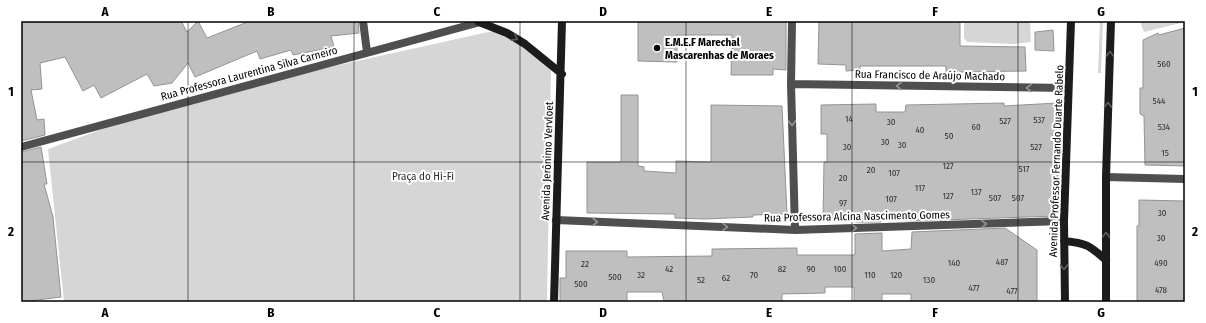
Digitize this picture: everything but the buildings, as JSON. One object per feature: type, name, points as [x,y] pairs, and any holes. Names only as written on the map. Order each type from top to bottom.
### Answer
[{"type":"street","points":[[363,21],[367,52]]},
{"type":"street","name":"Avenida Jerônimo Vervloet","points":[[554,302],[562,74],[562,21]]},
{"type":"street","points":[[792,21],[791,84],[795,230]]},
{"type":"street","name":"Avenida Professor Fernando Duarte Rabelo","points":[[1065,302],[1064,221],[1071,21]]},
{"type":"street","points":[[1106,302],[1106,177],[1111,21]]},
{"type":"street","points":[[482,22],[507,33],[525,44],[562,74]]},
{"type":"street","name":"Rua Professora Laurentina Silva Carneiro","points":[[21,147],[482,22]]},
{"type":"street","name":"Rua Francisco de Araújo Machado","points":[[791,84],[1068,88]]},
{"type":"street","points":[[1106,177],[1185,179]]},
{"type":"street","name":"Rua Professora Alcina Nascimento Gomes","points":[[556,220],[795,230],[1064,221]]},
{"type":"street","points":[[1064,241],[1083,243],[1090,246],[1106,260]]},
{"type":"green space","points":[[964,21],[1030,21],[1031,42],[1013,44],[967,42],[964,38]]},
{"type":"green space","points":[[1100,21],[1103,21],[1101,73],[1098,73]]},
{"type":"green space","points":[[1140,21],[1185,21],[1185,22],[1144,32]]},
{"type":"green space","name":"Praça do Hi-Fi","points":[[493,31],[525,44],[551,69],[547,302],[64,302],[48,149],[149,112],[248,85]]},
{"type":"place","name":"E.M.E.F Marechal Mascarenhas de Moraes","points":[[657,48]]}]
